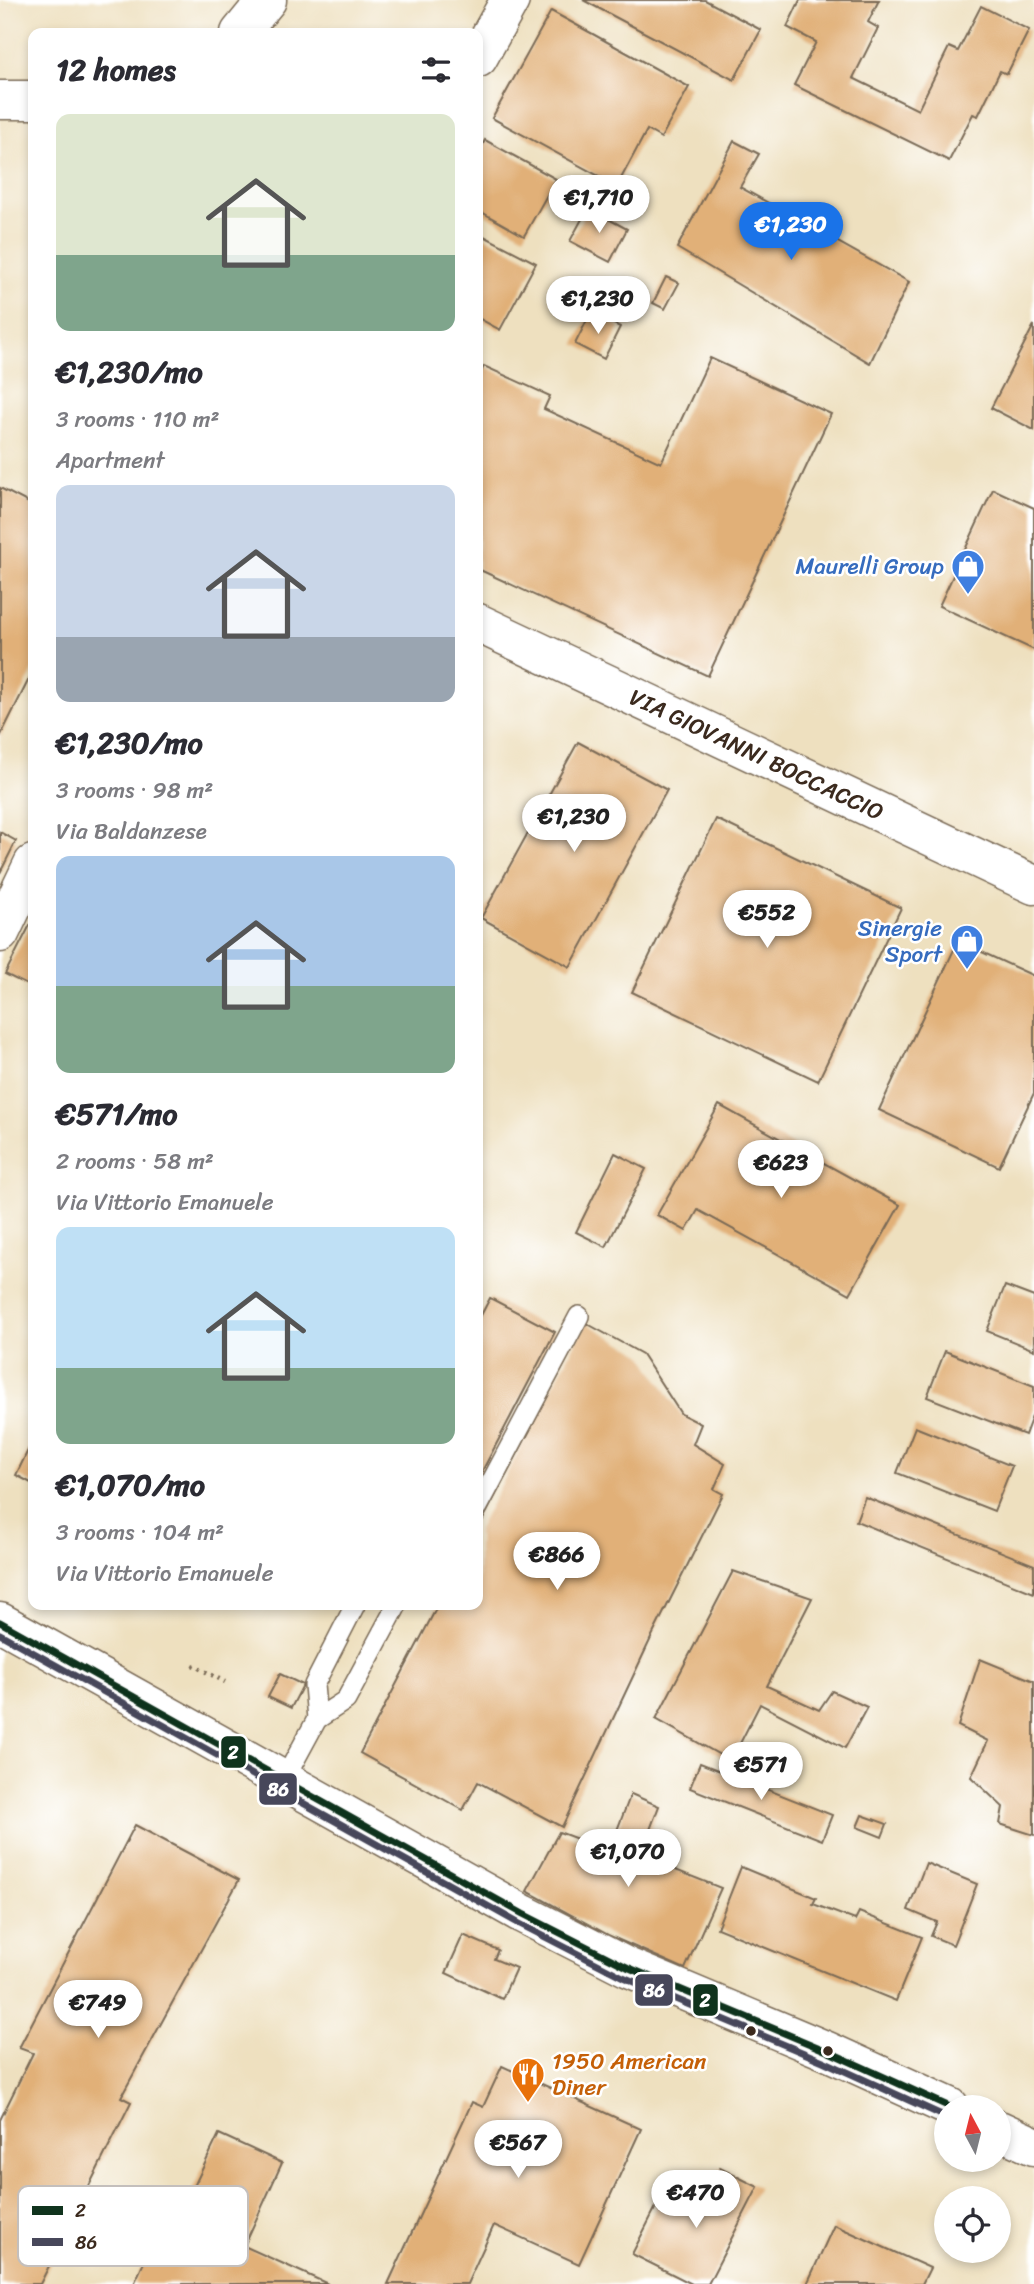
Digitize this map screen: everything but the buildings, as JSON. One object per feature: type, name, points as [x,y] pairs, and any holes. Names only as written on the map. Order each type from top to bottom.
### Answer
[{"type":"main road","points":[[244,28],[267,0]]},
{"type":"main road","points":[[483,49],[510,0]]},
{"type":"main road","name":"VIA GIOVANNI BOCCACCIO","points":[[483,625],[1034,885]]},
{"type":"main road","points":[[0,933],[28,874]]},
{"type":"main road","points":[[0,1622],[523,1914],[627,1967],[827,2051],[934,2100]]},
{"type":"main road","points":[[1012,2136],[1034,2146]]},
{"type":"lane","points":[[483,1497],[579,1315]]},
{"type":"lane","points":[[317,1719],[314,1685],[352,1610]]},
{"type":"lane","points":[[284,1780],[317,1719],[346,1700],[394,1610]]},
{"type":"path","points":[[193,1665],[225,1682]]},
{"type":"transit line","name":"2","points":[[0,1622],[523,1914],[627,1967],[827,2051],[934,2100]]},
{"type":"transit line","name":"86","points":[[0,1634],[518,1923],[623,1977],[823,2061],[934,2112]]},
{"type":"place","name":"Maurelli Group","points":[[968,596]]},
{"type":"place","name":"Sinergie Sport","points":[[967,971]]},
{"type":"place","name":"1950 American Diner","points":[[528,2104]]}]
